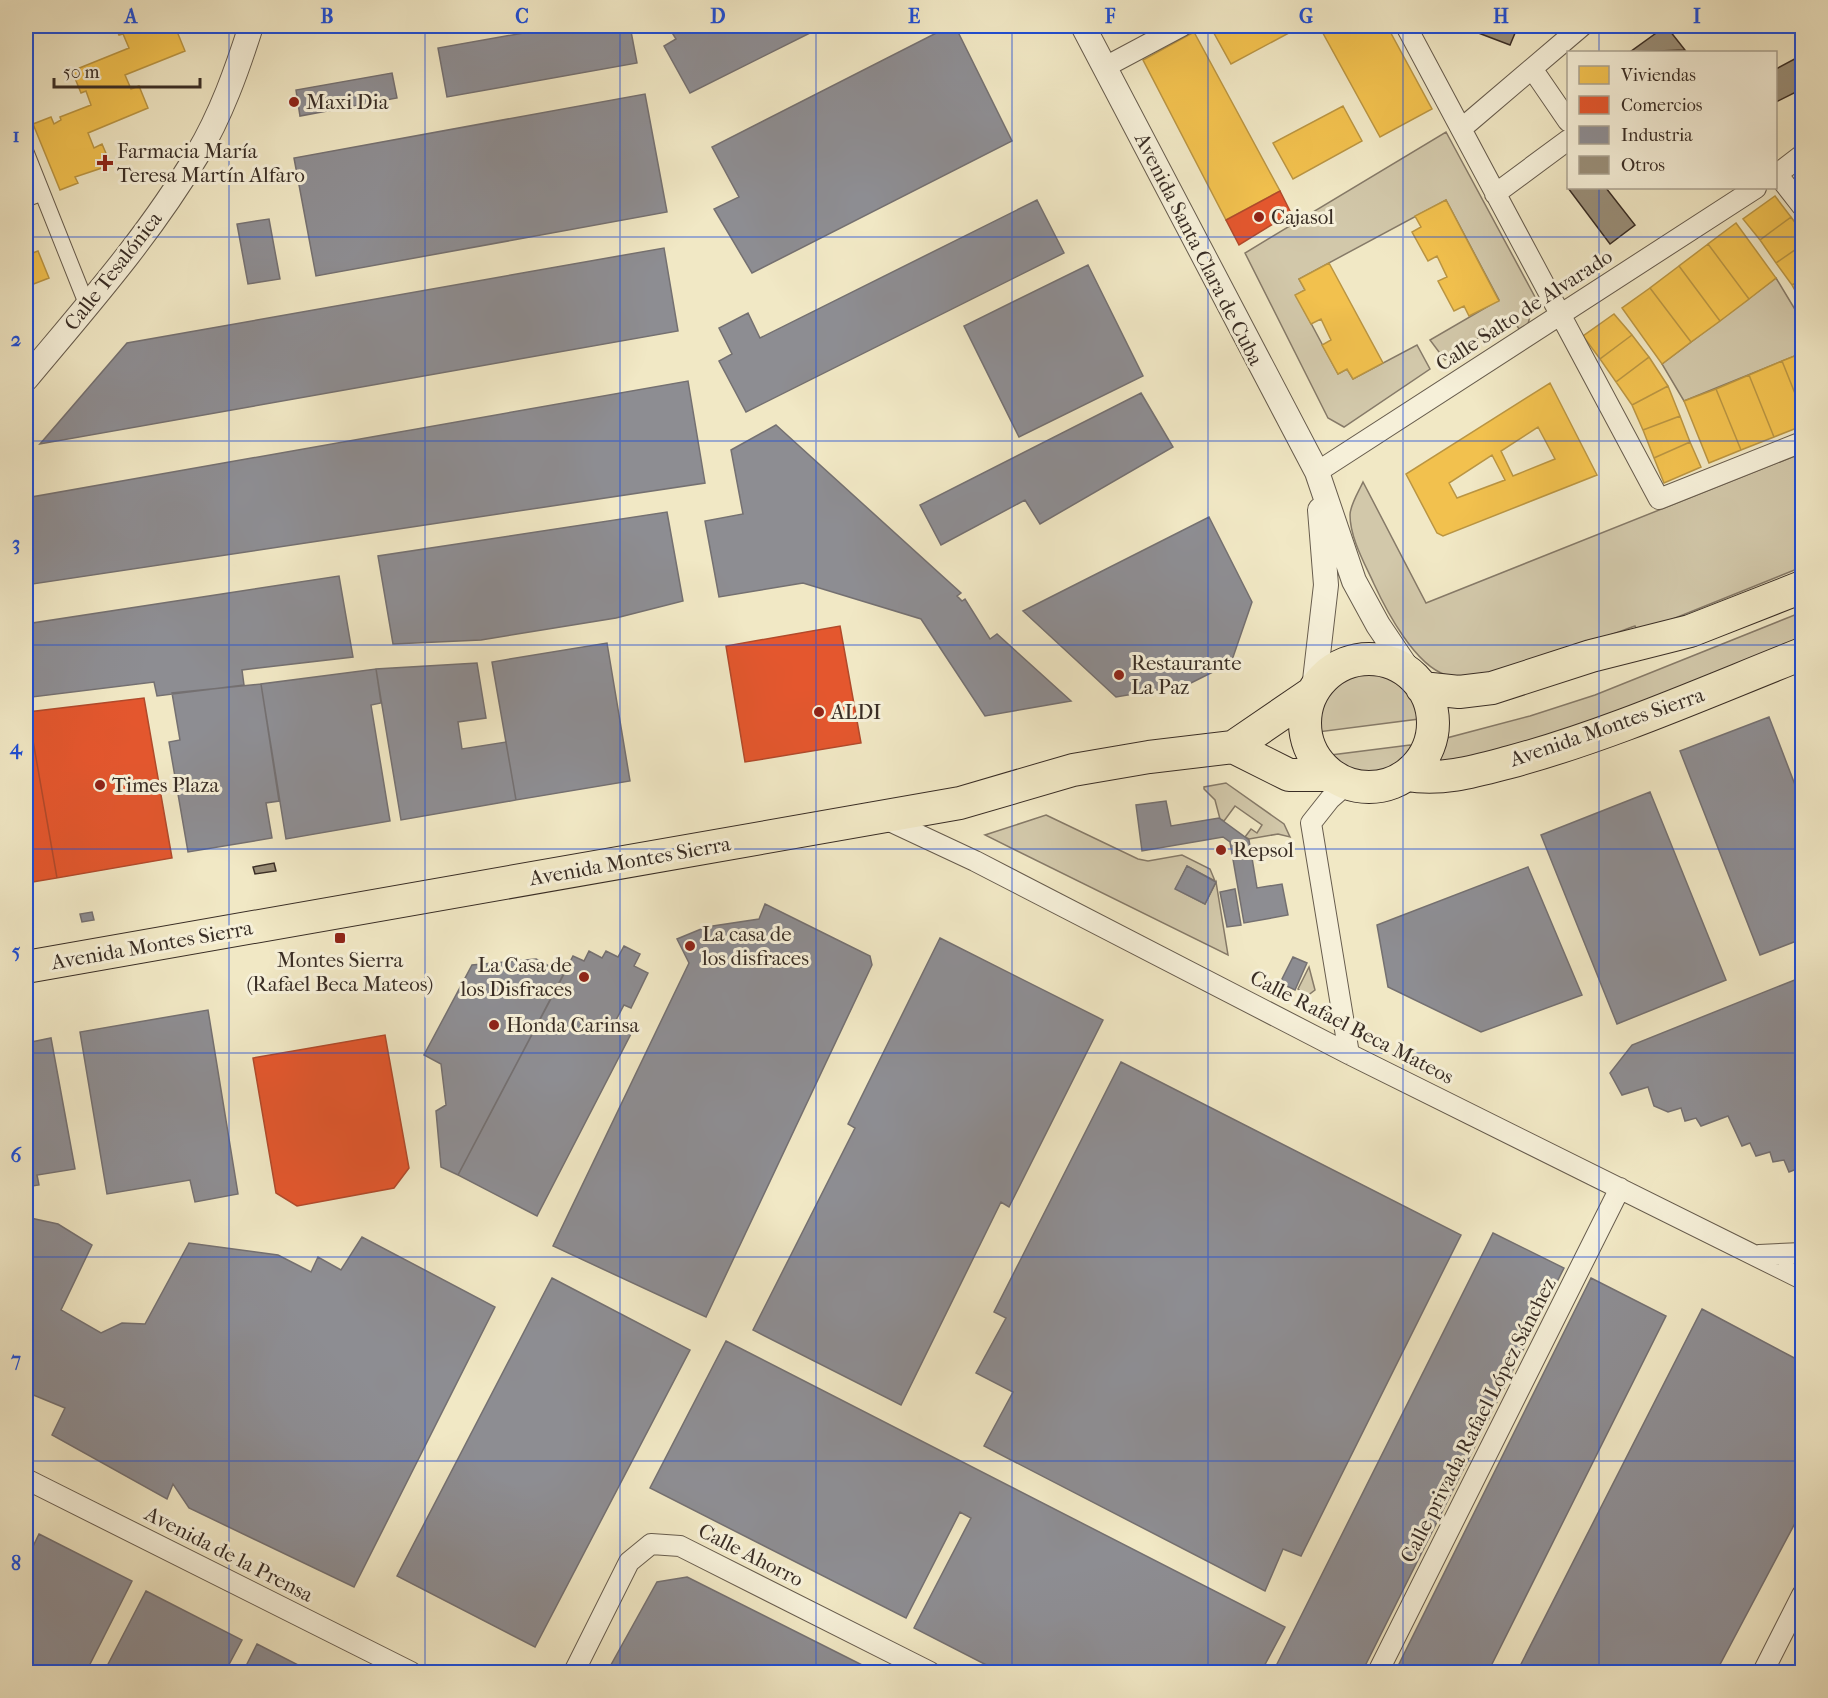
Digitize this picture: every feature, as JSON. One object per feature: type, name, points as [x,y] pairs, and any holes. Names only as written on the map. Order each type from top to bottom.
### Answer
[{"type":"main road","points":[[1418,682],[1459,692],[1492,687],[1591,656],[1690,631],[1803,587]]},
{"type":"main road","name":"Avenida Montes Sierra","points":[[1407,775],[1432,779],[1537,754],[1659,711],[1803,654]]},
{"type":"main road","points":[[1233,747],[1289,775],[1339,780],[1373,788],[1386,785],[1407,775],[1420,763],[1429,747],[1433,729],[1433,714],[1418,682],[1400,667],[1385,661],[1353,661],[1325,676],[1313,691],[1306,710],[1304,727],[1308,744],[1321,766],[1339,780]]},
{"type":"main road","name":"Avenida Montes Sierra","points":[[26,967],[881,817],[960,802],[1073,770],[1167,754],[1233,747],[1313,691]]},
{"type":"street","name":"Calle Tesalónica","points":[[26,379],[158,217],[198,154],[231,85],[251,26]]},
{"type":"street","name":"Avenida Santa Clara de Cuba","points":[[1083,26],[1317,472],[1354,581],[1378,625],[1418,682]]},
{"type":"street","points":[[1105,67],[1182,26]]},
{"type":"street","points":[[1406,26],[1659,499],[1803,442]]},
{"type":"street","points":[[1461,129],[1582,26]]},
{"type":"street","points":[[1533,70],[1567,118]]},
{"type":"street","points":[[1495,194],[1567,141]]},
{"type":"street","points":[[26,152],[87,305]]},
{"type":"street","points":[[1777,174],[1803,155]]},
{"type":"street","points":[[1777,176],[1803,206]]},
{"type":"street","name":"Calle Salto de Alvarado","points":[[1317,472],[1754,189]]},
{"type":"street","points":[[26,199],[42,193]]},
{"type":"street","name":"Avenida Santa Clara de Cuba","points":[[1313,691],[1326,585],[1317,472]]},
{"type":"street","points":[[1339,780],[1330,799],[1311,823],[1349,1054]]},
{"type":"street","name":"Calle Rafael Beca Mateos","points":[[881,817],[975,861],[1349,1054],[1803,1279]]},
{"type":"street","name":"Calle privada Rafael López Sánchez","points":[[1378,1672],[1620,1188]]},
{"type":"street","points":[[1756,1256],[1803,1253]]},
{"type":"street","name":"Avenida de la Prensa","points":[[26,1479],[411,1672]]},
{"type":"street","name":"Calle Ahorro","points":[[574,1672],[629,1562],[651,1544],[680,1546],[930,1672]]},
{"type":"street","points":[[1763,1672],[1803,1595]]},
{"type":"shaded area","points":[[1446,132],[1535,297],[1528,324],[1519,329],[1511,316],[1445,360],[1430,340],[1499,300],[1446,200],[1299,279],[1305,290],[1296,295],[1338,374],[1347,369],[1353,379],[1417,345],[1430,369],[1344,427],[1328,418],[1245,253]]},
{"type":"shaded area","points":[[1776,278],[1802,321],[1802,353],[1684,401],[1662,364]]},
{"type":"shaded area","points":[[1802,453],[1802,567],[1638,633],[1635,626],[1539,660],[1484,674],[1462,677],[1446,675],[1435,669],[1413,649],[1394,622],[1380,596],[1352,533],[1351,507],[1363,482],[1426,603]]},
{"type":"shaded area","points":[[1802,612],[1802,644],[1581,731],[1432,766],[1443,739],[1530,716],[1595,695]]},
{"type":"shaded area","points":[[1373,672],[1398,682],[1413,694],[1420,710],[1419,719],[1318,732],[1319,708],[1331,689],[1350,677]]},
{"type":"shaded area","points":[[1410,745],[1416,748],[1407,759],[1397,767],[1375,775],[1352,772],[1330,759],[1331,755]]},
{"type":"shaded area","points":[[1226,783],[1284,824],[1290,837],[1278,834],[1249,839],[1245,837],[1251,829],[1257,833],[1262,825],[1235,806],[1224,821],[1220,819],[1215,800],[1204,787]]},
{"type":"shaded area","points":[[1046,815],[1138,859],[1148,861],[1182,855],[1210,869],[1215,881],[1187,866],[1176,889],[1205,904],[1216,882],[1228,955],[985,835]]},
{"type":"shaded area","points":[[1309,967],[1315,990],[1307,996],[1298,989]]},
{"type":"building: Viviendas","points":[[115,26],[165,26],[168,32],[176,29],[185,51],[125,75],[131,89],[139,86],[148,108],[88,133],[94,148],[102,144],[111,165],[75,177],[78,183],[60,190],[33,124],[51,117],[54,124],[61,120],[60,117],[91,105],[86,91],[81,93],[72,71],[129,48],[123,34],[119,35]]},
{"type":"building: Viviendas","points":[[1210,26],[1299,26],[1300,27],[1231,64]]},
{"type":"building: Viviendas","points":[[1319,26],[1387,26],[1432,109],[1380,137]]},
{"type":"building: Viviendas","points":[[1194,32],[1280,191],[1226,220],[1143,60]]},
{"type":"building: Viviendas","points":[[1343,106],[1362,141],[1293,179],[1273,143]]},
{"type":"building: Viviendas","points":[[1775,196],[1791,217],[1760,240],[1743,219]]},
{"type":"building: Viviendas","points":[[1446,200],[1499,301],[1469,316],[1464,306],[1454,311],[1438,281],[1447,277],[1437,256],[1428,261],[1412,232],[1421,227],[1415,216]]},
{"type":"building: Viviendas","points":[[1791,217],[1802,232],[1802,245],[1776,263],[1760,240]]},
{"type":"building: Viviendas","points":[[1736,223],[1776,278],[1749,299],[1708,244]]},
{"type":"building: Viviendas","points":[[26,243],[30,254],[38,251],[49,278],[31,285],[29,280],[26,281]]},
{"type":"building: Viviendas","points":[[1708,244],[1749,299],[1720,321],[1679,266]]},
{"type":"building: Viviendas","points":[[1802,245],[1802,279],[1792,285],[1776,263]]},
{"type":"building: Viviendas","points":[[1329,263],[1383,363],[1353,379],[1347,369],[1338,374],[1322,345],[1331,340],[1321,319],[1311,324],[1295,295],[1305,290],[1299,279]]},
{"type":"building: Viviendas","points":[[1679,266],[1720,321],[1691,342],[1650,288]]},
{"type":"building: Viviendas","points":[[1802,279],[1802,303],[1792,285]]},
{"type":"building: Viviendas","points":[[1650,288],[1691,342],[1662,364],[1622,308]]},
{"type":"building: Viviendas","points":[[1614,314],[1632,335],[1600,359],[1583,336]]},
{"type":"building: Viviendas","points":[[1632,335],[1649,357],[1616,382],[1600,359]]},
{"type":"building: Viviendas","points":[[1802,353],[1802,411],[1782,361]]},
{"type":"building: Viviendas","points":[[1649,357],[1668,386],[1632,405],[1616,382]]},
{"type":"building: Viviendas","points":[[1782,361],[1802,411],[1802,426],[1774,437],[1749,375]]},
{"type":"building: Viviendas","points":[[1749,375],[1774,437],[1741,450],[1716,389]]},
{"type":"building: Viviendas","points":[[1550,383],[1597,475],[1443,536],[1437,533],[1406,474]],"holes":[[[1538,427],[1555,459],[1513,476],[1501,451]],[[1492,455],[1505,480],[1457,498],[1449,483]]]},
{"type":"building: Viviendas","points":[[1668,386],[1680,416],[1643,430],[1632,405]]},
{"type":"building: Viviendas","points":[[1716,389],[1741,450],[1709,463],[1684,401]]},
{"type":"building: Viviendas","points":[[1680,416],[1690,442],[1654,458],[1643,430]]},
{"type":"building: Viviendas","points":[[1690,442],[1701,467],[1664,483],[1654,458]]},
{"type":"building: Comercios","name":"Cajasol","points":[[1280,191],[1291,213],[1239,245],[1226,220]]},
{"type":"building: Comercios","points":[[840,626],[861,743],[745,762],[726,646]]},
{"type":"building: Comercios","name":"Times Plaza","points":[[144,698],[172,858],[57,878],[28,712]]},
{"type":"building: Comercios","points":[[28,712],[57,878],[26,883],[26,713]]},
{"type":"building: Comercios","points":[[385,1035],[409,1168],[394,1188],[297,1206],[276,1193],[253,1058]]},
{"type":"building: Industria","points":[[347,26],[389,26],[348,33]]},
{"type":"building: Industria","points":[[563,26],[630,26],[637,63],[447,97],[438,48]]},
{"type":"building: Industria","points":[[668,26],[824,26],[690,93],[664,46],[676,39]]},
{"type":"building: Industria","points":[[950,26],[955,26],[1012,141],[752,273],[714,209],[739,197],[712,147]]},
{"type":"building: Industria","points":[[392,73],[397,98],[300,116],[296,90]]},
{"type":"building: Industria","points":[[645,94],[667,212],[316,276],[294,158]]},
{"type":"building: Industria","points":[[1037,200],[1064,253],[746,412],[719,361],[732,354],[719,328],[748,313],[760,338]]},
{"type":"building: Industria","points":[[269,219],[280,279],[248,284],[237,224]]},
{"type":"building: Industria","points":[[664,248],[678,331],[40,444],[127,343]]},
{"type":"building: Industria","points":[[1088,265],[1143,376],[1019,437],[964,326]]},
{"type":"building: Industria","points":[[688,381],[705,483],[26,585],[26,498]]},
{"type":"building: Industria","points":[[1141,393],[1173,447],[1040,524],[1025,500],[941,545],[920,505]]},
{"type":"building: Industria","points":[[776,425],[961,593],[957,596],[962,601],[965,599],[990,639],[997,634],[1071,701],[985,716],[921,619],[803,583],[719,597],[705,521],[743,514],[731,450]]},
{"type":"building: Industria","points":[[667,512],[683,601],[616,618],[481,640],[393,644],[378,556]]},
{"type":"building: Industria","points":[[1209,517],[1252,602],[1231,663],[1187,685],[1116,697],[1023,611]]},
{"type":"building: Industria","points":[[339,576],[353,657],[242,670],[244,685],[157,696],[154,682],[32,697],[26,655],[26,624]]},
{"type":"building: Industria","points":[[607,643],[630,781],[516,800],[492,662]]},
{"type":"building: Industria","points":[[477,663],[486,718],[458,722],[462,749],[506,742],[516,800],[401,820],[376,669]]},
{"type":"building: Industria","points":[[376,669],[381,703],[371,705],[390,821],[286,839],[261,684]]},
{"type":"building: Industria","points":[[261,684],[279,801],[266,803],[272,838],[188,852],[169,742],[180,740],[172,693]]},
{"type":"building: Industria","points":[[1769,717],[1802,803],[1802,939],[1760,955],[1680,751]]},
{"type":"building: Industria","points":[[1650,792],[1726,980],[1617,1024],[1541,835]]},
{"type":"building: Industria","points":[[1166,801],[1171,826],[1219,818],[1249,840],[1257,888],[1282,884],[1288,915],[1244,923],[1230,842],[1223,837],[1142,851],[1136,805]]},
{"type":"building: Industria","points":[[1187,866],[1216,882],[1205,904],[1175,889]]},
{"type":"building: Industria","points":[[1528,867],[1582,995],[1481,1032],[1388,987],[1377,925]]},
{"type":"building: Industria","points":[[1235,889],[1241,925],[1227,927],[1220,892]]},
{"type":"building: Industria","points":[[765,904],[870,956],[872,965],[706,1317],[553,1246],[689,963],[677,939],[706,927],[759,919]]},
{"type":"building: Industria","points":[[92,912],[94,920],[82,922],[80,914]]},
{"type":"building: Industria","points":[[940,938],[1103,1020],[1009,1207],[1001,1202],[901,1405],[753,1330],[855,1128],[848,1124]]},
{"type":"building: Industria","points":[[624,946],[640,954],[634,966],[648,973],[631,1008],[624,1005],[616,1020],[633,1030],[537,1216],[458,1175],[573,956],[584,961],[589,951],[602,958],[606,951],[618,957]]},
{"type":"building: Industria","points":[[1293,957],[1307,963],[1295,990],[1280,983]]},
{"type":"building: Industria","points":[[536,959],[564,974],[458,1175],[441,1167],[436,1111],[446,1105],[441,1064],[424,1055],[472,965]]},
{"type":"building: Industria","points":[[1802,977],[1802,1167],[1789,1172],[1784,1160],[1773,1162],[1770,1152],[1756,1156],[1750,1143],[1742,1146],[1728,1116],[1701,1126],[1696,1118],[1685,1121],[1681,1108],[1668,1112],[1654,1106],[1648,1087],[1622,1095],[1610,1073],[1632,1045]]},
{"type":"building: Industria","points":[[208,1010],[238,1194],[195,1202],[190,1180],[107,1194],[80,1032]]},
{"type":"building: Industria","points":[[51,1038],[75,1169],[37,1175],[39,1185],[26,1187],[26,1043]]},
{"type":"building: Industria","points":[[1121,1062],[1461,1235],[1301,1556],[1283,1549],[1265,1591],[984,1446],[1013,1392],[976,1373],[1006,1318],[994,1312]]},
{"type":"building: Industria","points":[[26,1217],[58,1224],[92,1245],[61,1310],[101,1333],[122,1323],[145,1324],[189,1243],[278,1255],[311,1272],[318,1257],[341,1270],[362,1237],[495,1307],[354,1587],[189,1508],[173,1484],[167,1499],[52,1435],[65,1408],[26,1392]]},
{"type":"building: Industria","points":[[1493,1233],[1564,1268],[1362,1672],[1273,1672]]},
{"type":"building: Industria","points":[[552,1278],[690,1350],[535,1647],[397,1576]]},
{"type":"building: Industria","points":[[1591,1278],[1666,1316],[1488,1672],[1395,1672]]},
{"type":"building: Industria","points":[[1702,1309],[1802,1362],[1802,1510],[1716,1672],[1517,1672]]},
{"type":"building: Industria","points":[[726,1341],[1285,1627],[1261,1672],[1000,1672],[914,1628],[971,1518],[960,1512],[906,1618],[650,1488]]},
{"type":"building: Industria","points":[[39,1534],[132,1581],[86,1672],[26,1672],[26,1561]]},
{"type":"building: Industria","points":[[687,1577],[876,1672],[607,1672],[657,1582]]},
{"type":"building: Industria","points":[[146,1591],[242,1640],[225,1672],[104,1672]]},
{"type":"building: Industria","points":[[257,1644],[308,1670],[307,1672],[243,1672]]},
{"type":"building: Otros","points":[[1460,26],[1518,26],[1510,45]]},
{"type":"building: Otros","points":[[1666,26],[1685,50],[1658,51],[1631,51]]},
{"type":"building: Otros","points":[[1802,55],[1802,89],[1777,102],[1777,68]]},
{"type":"building: Otros","points":[[1569,189],[1607,189],[1635,225],[1610,244]]},
{"type":"building: Otros","points":[[274,863],[276,871],[255,874],[253,867]]},
{"type":"place","name":"Maxi Dia","points":[[294,102]]},
{"type":"place","name":"Farmacia María Teresa Martín Alfaro","points":[[105,163]]},
{"type":"place","name":"Cajasol","points":[[1259,217]]},
{"type":"place","name":"Restaurante La Paz","points":[[1119,675]]},
{"type":"place","name":"ALDI","points":[[819,712]]},
{"type":"place","name":"Times Plaza","points":[[100,785]]},
{"type":"place","name":"Repsol","points":[[1221,850]]},
{"type":"place","name":"Montes Sierra (Rafael Beca Mateos)","points":[[340,938]]},
{"type":"place","name":"La casa de los disfraces","points":[[690,946]]},
{"type":"place","name":"La Casa de los Disfraces","points":[[584,977]]},
{"type":"place","name":"Honda Carinsa","points":[[494,1025]]}]
